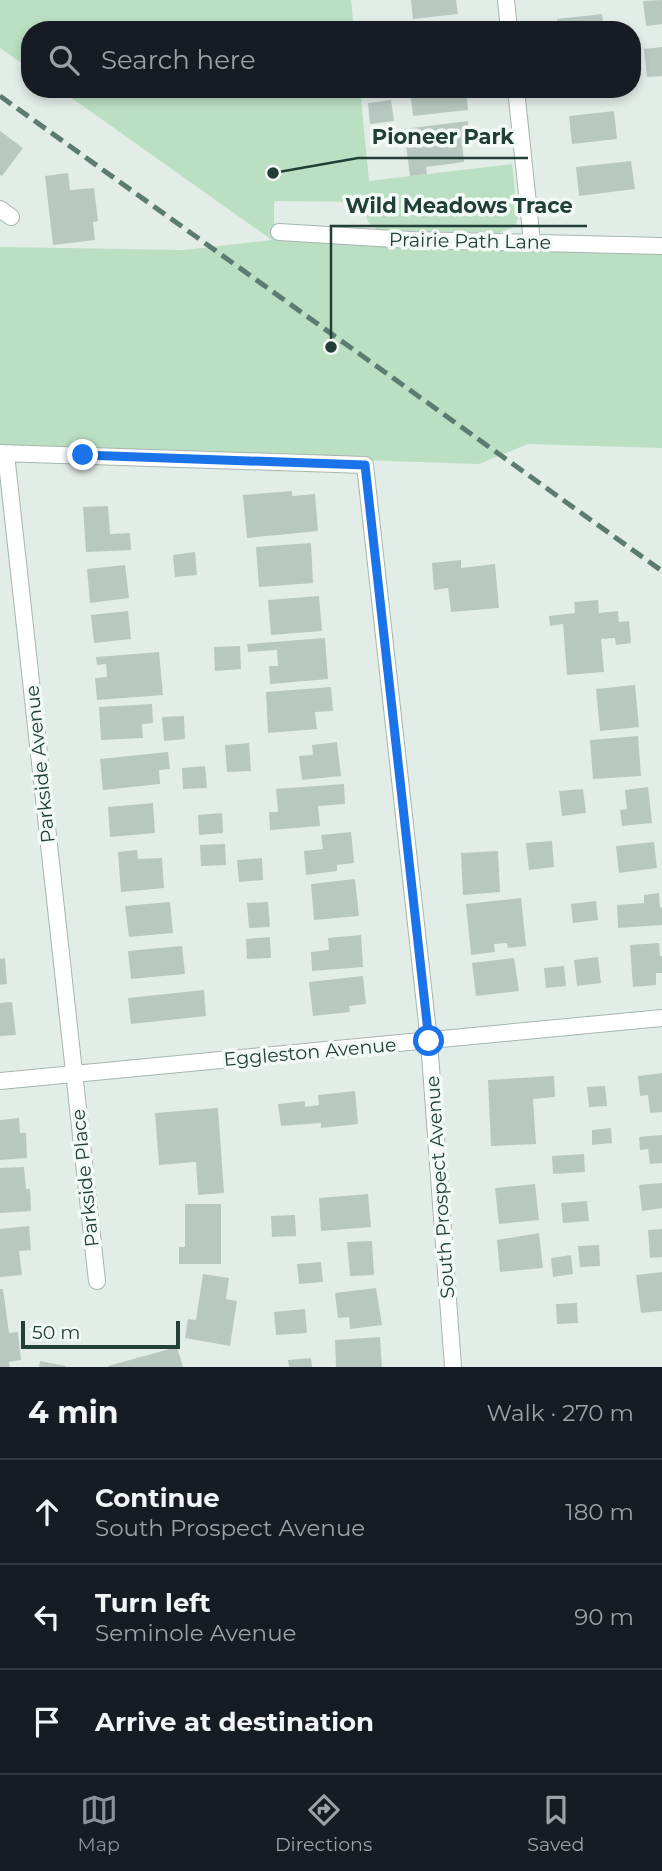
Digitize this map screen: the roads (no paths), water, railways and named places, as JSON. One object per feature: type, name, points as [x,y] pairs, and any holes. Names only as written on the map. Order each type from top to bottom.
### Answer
[{"type":"street","points":[[506,0],[508,21]]},
{"type":"street","points":[[517,98],[532,242]]},
{"type":"street","name":"Prairie Path Lane","points":[[279,232],[411,240],[662,246]]},
{"type":"street","name":"South Prospect Avenue","points":[[3,454],[365,465],[429,1041],[453,1367]]},
{"type":"street","name":"Parkside Avenue","points":[[3,454],[74,1074]]},
{"type":"street","name":"Eggleston Avenue","points":[[0,1081],[662,1018]]},
{"type":"street","name":"Parkside Place","points":[[74,1074],[97,1282]]},
{"type":"railway","points":[[0,96],[662,571]]},
{"type":"place","name":"Pioneer Park","points":[[273,173]]},
{"type":"place","name":"Wild Meadows Trace","points":[[331,347]]}]
